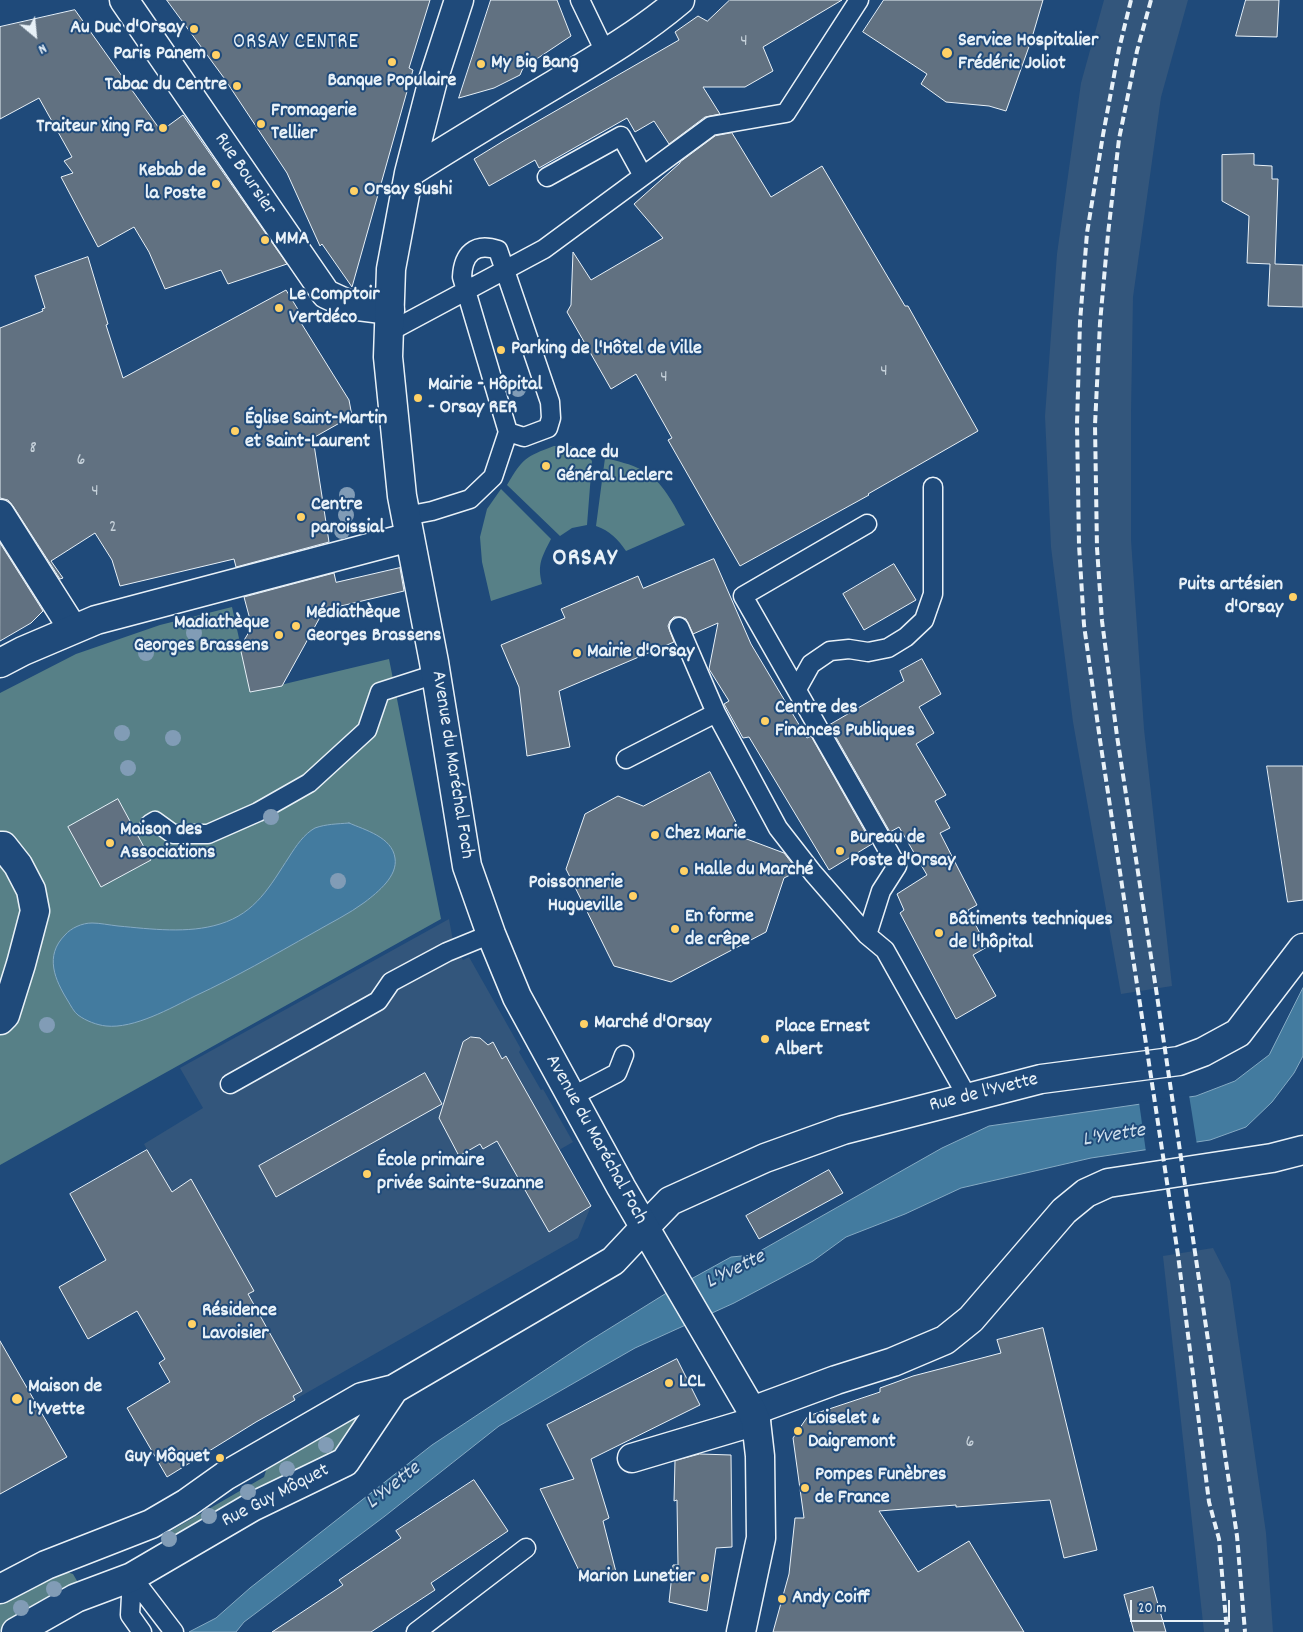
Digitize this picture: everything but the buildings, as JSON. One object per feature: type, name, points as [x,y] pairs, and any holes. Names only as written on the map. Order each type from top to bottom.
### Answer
[{"type":"main road","name":"Rue Boursier","points":[[124,0],[326,294],[390,321]]},
{"type":"main road","name":"Avenue du Maréchal Foch","points":[[459,0],[433,80],[409,173],[392,268],[388,357],[402,496],[436,674],[467,866],[516,997],[644,1228],[754,1416]]},
{"type":"main road","points":[[409,173],[460,140],[606,54],[663,15],[680,0]]},
{"type":"main road","points":[[0,514],[73,629]]},
{"type":"main road","points":[[0,663],[73,629],[105,617],[408,527]]},
{"type":"main road","points":[[0,846],[3,846],[18,865],[32,890],[35,911],[5,1015],[0,1020]]},
{"type":"main road","name":"Rue de l'Yvette","points":[[644,1228],[670,1201],[765,1158],[842,1130],[1041,1079],[1179,1060],[1203,1052],[1238,1032],[1303,948]]},
{"type":"main road","points":[[632,1458],[754,1416],[836,1380],[901,1358],[945,1340],[971,1319],[1064,1211],[1086,1193],[1108,1183],[1272,1158],[1303,1150]]},
{"type":"main road","name":"Rue Guy Môquet","points":[[0,1590],[46,1565],[151,1524],[187,1503],[225,1476],[362,1397],[394,1389],[613,1261],[644,1228]]},
{"type":"main road","name":"Rue Guy Môquet","points":[[16,1632],[76,1598],[132,1577],[252,1507],[345,1462],[394,1389]]},
{"type":"main road","points":[[741,1632],[761,1538],[760,1456],[754,1416]]},
{"type":"main road","points":[[113,1539],[132,1577]]},
{"type":"lane","points":[[580,0],[606,54]]},
{"type":"lane","points":[[390,321],[466,291],[544,249],[711,126],[786,113],[859,0]]},
{"type":"lane","points":[[547,177],[621,136],[643,176]]},
{"type":"lane","points":[[408,527],[432,511],[470,499],[493,477],[508,432],[462,276],[462,266],[468,255],[476,248],[488,246],[498,250],[550,402],[551,418],[548,428],[524,437],[508,432]]},
{"type":"lane","points":[[797,689],[811,664],[830,651],[849,649],[868,652],[888,648],[906,637],[924,620],[933,594],[933,487]]},
{"type":"lane","points":[[867,524],[743,596],[897,866],[882,891],[868,935]]},
{"type":"lane","points":[[678,627],[716,713],[778,828],[813,873],[868,935],[885,950],[968,1098]]},
{"type":"lane","points":[[150,824],[155,821],[173,834],[208,834],[258,812],[308,783],[367,730],[380,692],[436,674]]},
{"type":"lane","points":[[626,758],[716,713]]},
{"type":"lane","points":[[230,1084],[378,1001],[391,982],[447,952],[491,934]]},
{"type":"lane","points":[[571,1097],[617,1073],[624,1055]]},
{"type":"lane","points":[[416,1632],[526,1548]]},
{"type":"lane","points":[[132,1577],[171,1627]]},
{"type":"lane","points":[[132,1577],[130,1615],[142,1632]]},
{"type":"shaded area","points":[[1104,0],[1188,0],[1161,97],[1133,297],[1131,412],[1131,540],[1144,729],[1172,986],[1121,994],[1073,722],[1051,547],[1045,416],[1057,254],[1081,83]]},
{"type":"shaded area","name":"École primaire privée Sainte-Suzanne","points":[[449,919],[453,941],[463,960],[469,957],[521,1049],[519,1052],[541,1090],[543,1089],[573,1142],[559,1150],[591,1206],[578,1238],[266,1416],[147,1205],[171,1192],[144,1144],[203,1108],[180,1068]]},
{"type":"shaded area","points":[[1213,1248],[1230,1281],[1266,1533],[1273,1632],[1204,1632],[1163,1256]]},
{"type":"green space","points":[[554,446],[580,449],[592,461],[587,525],[572,528],[560,536],[507,485],[521,464],[531,456]]},
{"type":"green space","points":[[605,458],[633,466],[656,480],[667,494],[685,525],[626,551],[613,536],[596,526]]},
{"type":"green space","points":[[501,489],[551,539],[540,566],[542,584],[491,601],[482,562],[480,537],[487,509]]},
{"type":"green space","points":[[232,607],[251,692],[389,659],[441,919],[0,1165],[0,693],[76,654],[160,625]]},
{"type":"green space","points":[[370,1405],[340,1447],[168,1547],[162,1536],[264,1477],[268,1464]]},
{"type":"green space","points":[[61,1570],[73,1574],[80,1586],[0,1631],[0,1602]]},
{"type":"water","points":[[349,823],[377,835],[389,845],[395,858],[393,871],[386,883],[359,906],[240,974],[164,1012],[140,1021],[117,1026],[103,1025],[84,1019],[73,1009],[59,985],[53,960],[59,943],[70,930],[88,923],[169,930],[195,929],[220,924],[233,919],[253,906],[268,888],[297,845],[311,831],[315,828],[332,824]]},
{"type":"water","name":"L'Yvette","points":[[1303,988],[1303,1056],[1294,1073],[1272,1102],[1246,1127],[1210,1140],[1091,1158],[961,1188],[905,1214],[846,1237],[813,1261],[734,1303],[635,1348],[499,1426],[385,1516],[244,1622],[236,1632],[189,1632],[216,1618],[250,1588],[432,1445],[586,1343],[673,1289],[731,1257],[753,1255],[942,1148],[989,1126],[1196,1096],[1235,1081],[1269,1055]]},
{"type":"pier","points":[[1189,1095],[1197,1145],[1146,1152],[1139,1102]]},
{"type":"railway","points":[[1131,0],[1119,49],[1087,233],[1080,322],[1077,424],[1079,545],[1084,625],[1178,1255],[1209,1502],[1219,1539],[1227,1632]]},
{"type":"railway","points":[[1151,0],[1137,51],[1119,139],[1108,234],[1100,323],[1095,425],[1097,548],[1102,621],[1117,736],[1237,1536],[1245,1632]]},
{"type":"place","name":"Au Duc d'Orsay","points":[[194,29]]},
{"type":"place","name":"Service Hospitalier Frédéric Joliot","points":[[947,53]]},
{"type":"place","name":"Paris Panem","points":[[216,55]]},
{"type":"place","name":"Banque Populaire","points":[[392,62]]},
{"type":"place","name":"My Big Bang","points":[[481,64]]},
{"type":"place","name":"Tabac du Centre","points":[[237,86]]},
{"type":"place","name":"Fromagerie Tellier","points":[[261,124]]},
{"type":"place","name":"Traiteur Xing Fa","points":[[163,128]]},
{"type":"place","name":"Kebab de la Poste","points":[[216,184]]},
{"type":"place","name":"Orsay Sushi","points":[[354,191]]},
{"type":"place","name":"MMA","points":[[265,240]]},
{"type":"place","name":"Le Comptoir Vertdéco","points":[[279,308]]},
{"type":"place","name":"Parking de l'Hôtel de Ville","points":[[501,350]]},
{"type":"place","name":"Mairie - Hôpital - Orsay RER","points":[[418,398]]},
{"type":"place","name":"Église Saint-Martin et Saint-Laurent","points":[[235,431]]},
{"type":"place","name":"Place du Général Leclerc","points":[[546,466]]},
{"type":"place","name":"Centre paroissial","points":[[301,517]]},
{"type":"place","name":"Puits artésien d'Orsay","points":[[1293,597]]},
{"type":"place","name":"Médiathèque Georges Brassens","points":[[296,626]]},
{"type":"place","name":"Madiathèque Georges Brassens","points":[[279,635]]},
{"type":"place","name":"Mairie d'Orsay","points":[[577,653]]},
{"type":"place","name":"Centre des Finances Publiques","points":[[765,721]]},
{"type":"place","name":"Chez Marie","points":[[655,835]]},
{"type":"place","name":"Maison des Associations","points":[[110,843]]},
{"type":"place","name":"Bureau de Poste d'Orsay","points":[[840,851]]},
{"type":"place","name":"Halle du Marché","points":[[684,871]]},
{"type":"place","name":"Poissonnerie Hugueville","points":[[633,896]]},
{"type":"place","name":"En forme de crêpe","points":[[675,929]]},
{"type":"place","name":"Bâtiments techniques de l'hôpital","points":[[939,933]]},
{"type":"place","name":"Marché d'Orsay","points":[[584,1024]]},
{"type":"place","name":"Place Ernest Albert","points":[[765,1039]]},
{"type":"place","name":"École primaire privée Sainte-Suzanne","points":[[367,1174]]},
{"type":"place","name":"Résidence Lavoisier","points":[[192,1324]]},
{"type":"place","name":"LCL","points":[[669,1383]]},
{"type":"place","name":"Maison de l'Yvette","points":[[17,1399]]},
{"type":"place","name":"Loiselet & Daigremont","points":[[798,1431]]},
{"type":"place","name":"Guy Môquet","points":[[220,1458]]},
{"type":"place","name":"Pompes Funèbres de France","points":[[805,1488]]},
{"type":"place","name":"Marion Lunetier","points":[[705,1578]]},
{"type":"place","name":"Andy Coiff","points":[[782,1599]]},
{"type":"district","name":"ORSAY CENTRE","points":[[296,44]]},
{"type":"district","name":"ORSAY","points":[[585,561]]}]
